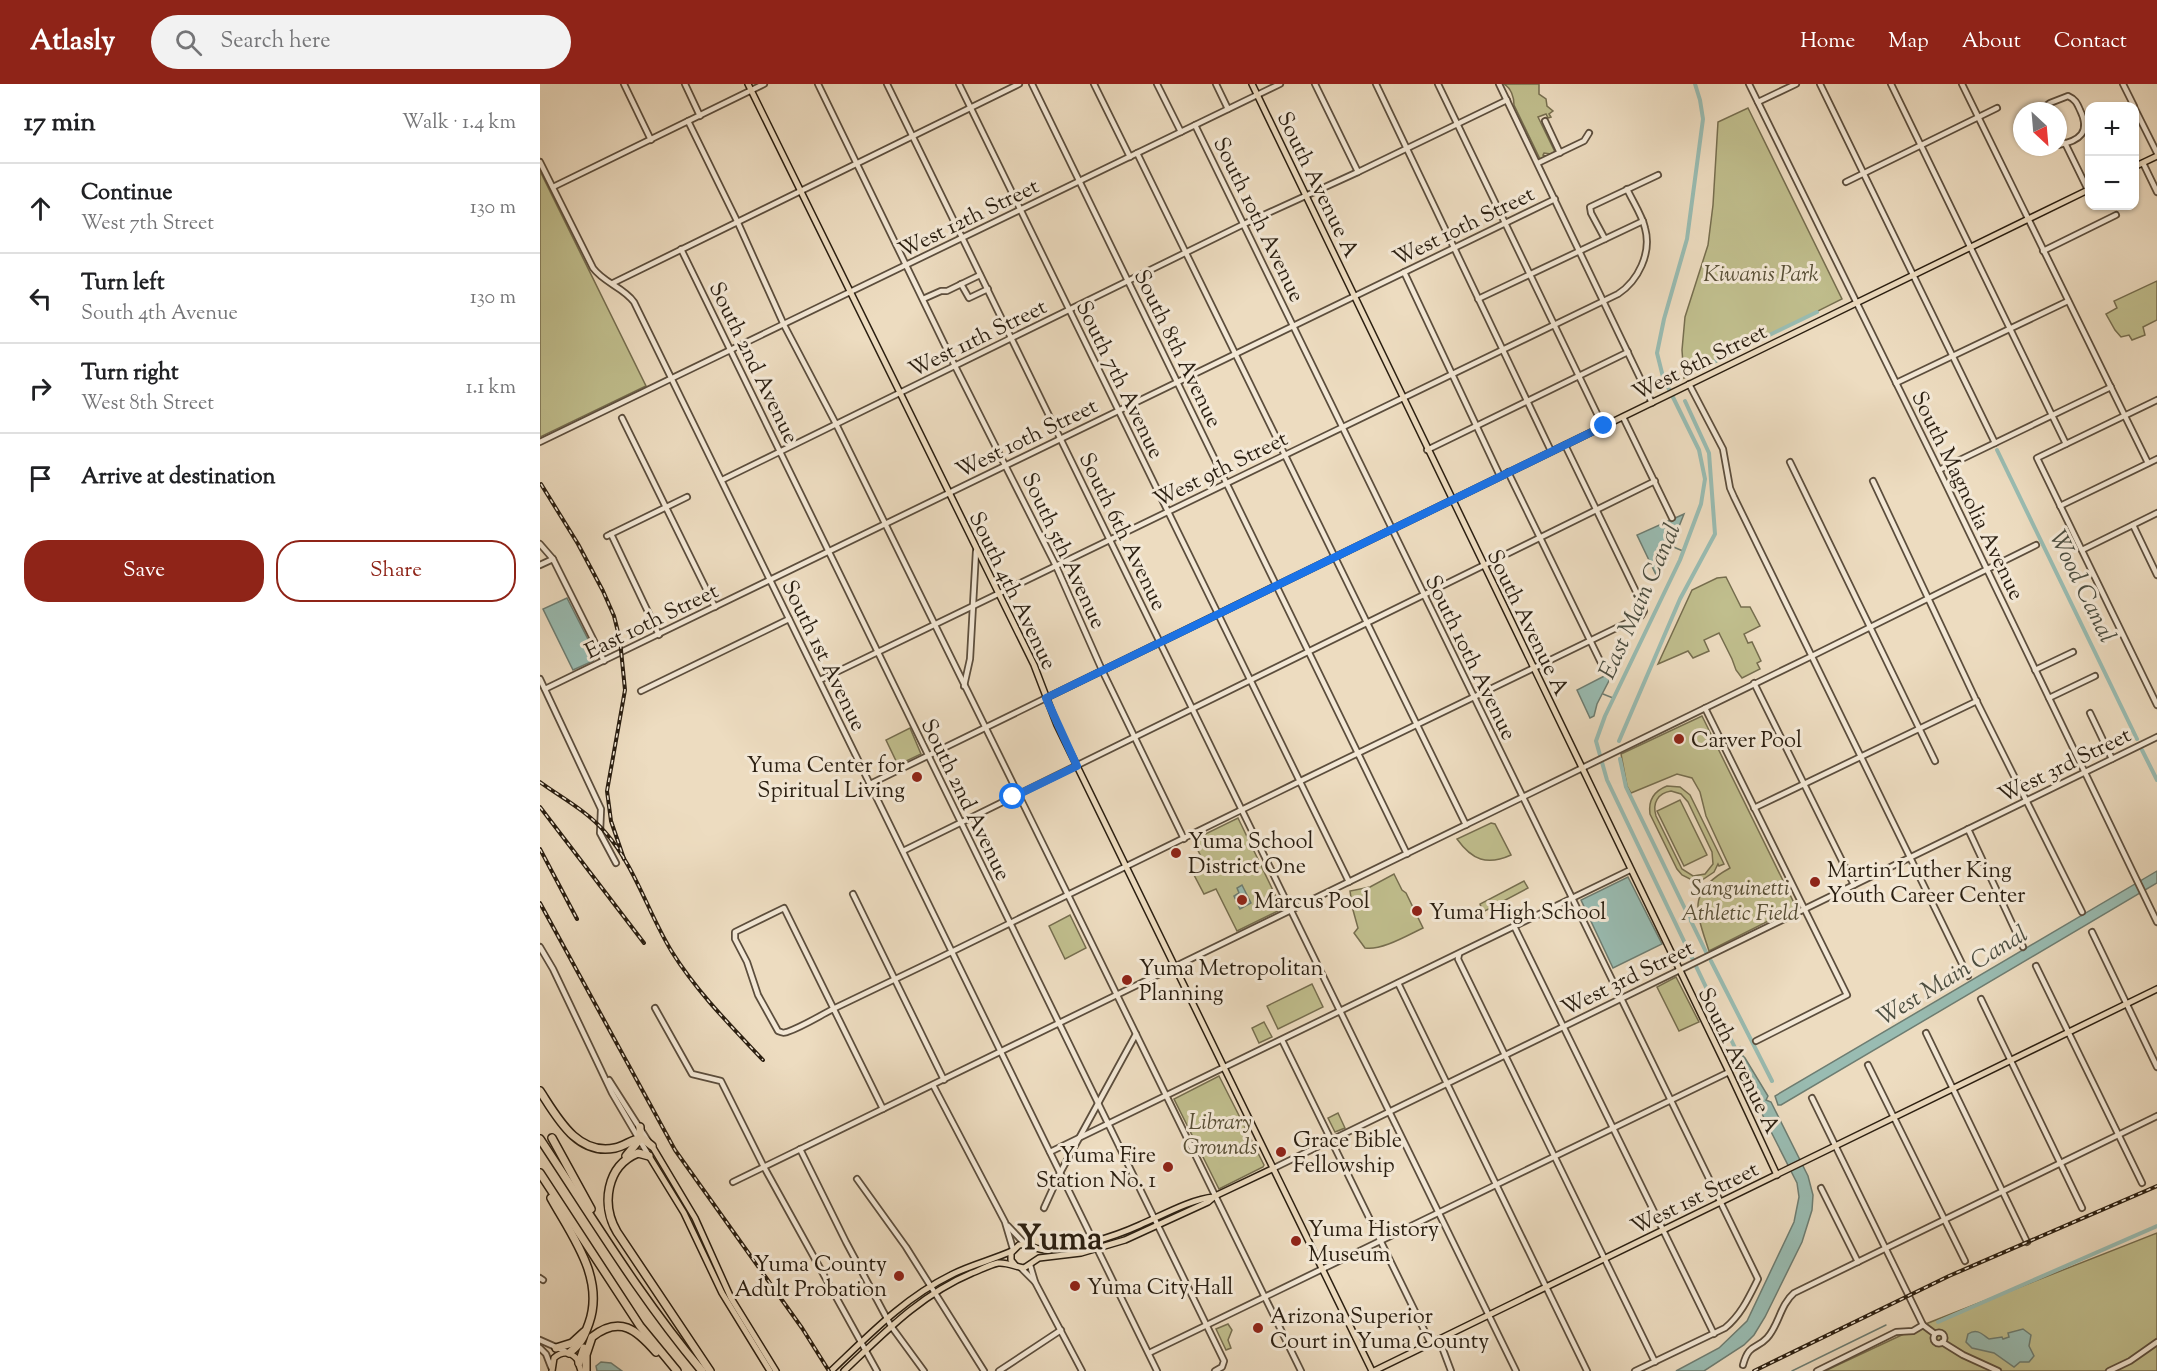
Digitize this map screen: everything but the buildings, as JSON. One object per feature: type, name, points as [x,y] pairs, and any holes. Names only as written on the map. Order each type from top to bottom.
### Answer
[{"type":"highway","points":[[540,1091],[566,1129],[590,1146],[613,1149],[639,1139],[646,1140],[652,1146]]},
{"type":"highway","points":[[636,1129],[639,1139]]},
{"type":"highway","points":[[630,1142],[636,1129]]},
{"type":"highway","points":[[552,1138],[617,1256]]},
{"type":"highway","points":[[540,1139],[667,1328],[702,1371]]},
{"type":"highway","points":[[639,1139],[617,1167],[612,1179],[608,1195],[612,1224],[655,1292],[710,1371]]},
{"type":"highway","points":[[617,1167],[638,1153],[649,1156]]},
{"type":"highway","points":[[540,1175],[586,1261],[591,1275],[593,1298],[587,1328],[581,1343],[568,1353]]},
{"type":"highway","points":[[540,1175],[640,1326],[675,1371]]},
{"type":"highway","points":[[581,1369],[592,1337],[608,1328],[623,1327],[641,1336],[675,1371]]},
{"type":"highway","points":[[556,1348],[572,1343],[587,1328]]},
{"type":"main road","name":"South 4th Avenue","points":[[748,84],[1034,666],[1077,766],[1373,1371]]},
{"type":"main road","name":"South Avenue A","points":[[1252,84],[1777,1175]]},
{"type":"main road","points":[[2139,165],[2157,155]]},
{"type":"main road","name":"West 8th Street","points":[[1046,698],[2085,192]]},
{"type":"main road","name":"West 1st Street","points":[[1373,1371],[2157,989]]},
{"type":"main road","points":[[652,1146],[695,1218],[731,1298],[776,1371]]},
{"type":"main road","points":[[649,1156],[689,1222],[722,1293],[770,1371]]},
{"type":"main road","points":[[831,1371],[887,1318],[930,1286],[968,1267],[1012,1250],[1018,1245],[1046,1250],[1125,1240],[1208,1202],[1215,1196],[1274,1168]]},
{"type":"main road","points":[[844,1371],[891,1326],[934,1292],[957,1279],[996,1264],[1006,1263],[1018,1267],[1047,1256],[1081,1252],[1175,1209],[1215,1196]]},
{"type":"main road","points":[[1027,1246],[1033,1251],[1032,1263]]},
{"type":"main road","points":[[1012,1250],[1011,1260],[1018,1267]]},
{"type":"main road","points":[[552,1369],[554,1358],[568,1353],[575,1356],[581,1369]]},
{"type":"street","points":[[624,84],[651,140]]},
{"type":"street","points":[[685,84],[700,116]]},
{"type":"street","points":[[553,187],[764,84]]},
{"type":"street","name":"South 5th Avenue","points":[[818,84],[1056,566],[1102,670],[1184,839]]},
{"type":"street","name":"South 6th Avenue","points":[[887,84],[1516,1371]]},
{"type":"street","name":"South 7th Avenue","points":[[959,84],[1349,882]]},
{"type":"street","points":[[613,283],[1019,84]]},
{"type":"street","name":"South 8th Avenue","points":[[1032,84],[1407,854]]},
{"type":"street","points":[[1094,84],[1130,157]]},
{"type":"street","name":"South 10th Avenue","points":[[1156,84],[1181,132]]},
{"type":"street","points":[[1216,84],[1228,109]]},
{"type":"street","name":"West 12th Street","points":[[540,442],[1280,84]]},
{"type":"street","points":[[1315,84],[1358,172]]},
{"type":"street","points":[[1376,84],[1551,451]]},
{"type":"street","points":[[1438,84],[1604,426]]},
{"type":"street","points":[[1500,84],[1652,403]]},
{"type":"street","name":"South Magnolia Avenue","points":[[1749,84],[1939,470],[2157,922]]},
{"type":"street","points":[[1758,102],[1796,84]]},
{"type":"street","points":[[1820,84],[1995,443]]},
{"type":"street","points":[[1891,84],[2066,444]]},
{"type":"street","points":[[1962,84],[2148,463]]},
{"type":"street","points":[[2123,84],[2132,102]]},
{"type":"street","points":[[2053,102],[2068,96],[2074,99],[2085,121],[2085,128],[2081,135],[2067,142]]},
{"type":"street","name":"West 11th Street","points":[[722,480],[1244,224],[1507,100]]},
{"type":"street","points":[[1846,182],[1997,108]]},
{"type":"street","points":[[2139,117],[2157,155]]},
{"type":"street","points":[[1545,121],[1560,153]]},
{"type":"street","points":[[688,122],[738,223],[784,325],[836,424],[1301,1371]]},
{"type":"street","name":"South 10th Avenue","points":[[1195,125],[1758,1279],[1734,1321],[1714,1334]]},
{"type":"street","points":[[1538,163],[1584,141],[1589,133]]},
{"type":"street","points":[[2067,147],[2085,182]]},
{"type":"street","points":[[1137,153],[1466,825]]},
{"type":"street","name":"South 1st Avenue","points":[[540,162],[597,274],[625,291],[634,302],[1157,1371]]},
{"type":"street","points":[[2143,163],[2157,192]]},
{"type":"street","points":[[1605,239],[1590,207],[1658,175]]},
{"type":"street","points":[[1478,299],[1643,221],[1627,189]]},
{"type":"street","name":"West 10th Street","points":[[771,581],[1555,199]]},
{"type":"street","points":[[2043,251],[2116,215]]},
{"type":"street","name":"West 9th Street","points":[[820,680],[1342,426],[1604,302],[1633,283],[1640,270],[1647,242],[1643,221]]},
{"type":"street","name":"South 2nd Avenue","points":[[681,249],[1206,1325],[1224,1363],[1215,1371]]},
{"type":"street","points":[[1404,273],[1500,476]]},
{"type":"street","points":[[923,300],[980,274]]},
{"type":"street","points":[[961,284],[969,298],[987,289]]},
{"type":"street","points":[[1896,383],[2068,301]]},
{"type":"street","points":[[1427,450],[1628,352]]},
{"type":"street","points":[[1689,384],[1722,449],[1734,497],[1968,976]]},
{"type":"street","points":[[1939,470],[2110,387]]},
{"type":"street","points":[[2157,400],[2037,458],[2157,705]]},
{"type":"street","points":[[1623,417],[1672,518]]},
{"type":"street","points":[[622,418],[715,607]]},
{"type":"street","points":[[883,1109],[833,1009],[784,908],[735,932],[735,939],[747,962],[763,1008],[778,1031],[787,1032],[833,1009],[894,980],[952,951],[1010,924],[1126,866],[1184,839],[1589,640],[1641,616],[1644,611],[1565,445]]},
{"type":"street","points":[[2060,506],[2157,459]]},
{"type":"street","points":[[1790,462],[1935,760]]},
{"type":"street","points":[[1508,472],[1606,674]]},
{"type":"street","points":[[903,851],[1655,481]]},
{"type":"street","points":[[1873,481],[1977,701],[2082,912]]},
{"type":"street","points":[[659,635],[609,535],[687,497]]},
{"type":"street","points":[[2082,550],[2157,513]]},
{"type":"street","points":[[2133,525],[2157,575]]},
{"type":"street","points":[[540,544],[553,559],[604,661]]},
{"type":"street","points":[[733,1182],[1606,757],[2036,544]]},
{"type":"street","points":[[964,686],[970,659],[976,551]]},
{"type":"street","points":[[540,565],[553,559]]},
{"type":"street","name":"East 10th Street","points":[[545,689],[771,581]]},
{"type":"street","points":[[641,691],[789,619]]},
{"type":"street","points":[[2035,670],[2073,652]]},
{"type":"street","points":[[2049,698],[2095,676]]},
{"type":"street","points":[[540,679],[601,809],[600,833],[616,863]]},
{"type":"street","points":[[1754,684],[1854,885]]},
{"type":"street","name":"West 8th Street","points":[[870,784],[1046,698]]},
{"type":"street","points":[[1754,808],[1977,701]]},
{"type":"street","points":[[1705,708],[1847,995],[1756,1041]]},
{"type":"street","points":[[2090,713],[2112,759]]},
{"type":"street","name":"West 3rd Street","points":[[1274,1168],[2157,736]]},
{"type":"street","points":[[1968,829],[2023,947]]},
{"type":"street","points":[[1050,1152],[1630,870]]},
{"type":"street","points":[[854,894],[944,1080]]},
{"type":"street","points":[[1514,926],[1714,1334],[1635,1371]]},
{"type":"street","points":[[2092,932],[2157,1067]]},
{"type":"street","points":[[540,947],[603,1074],[617,1091],[636,1129],[652,1146]]},
{"type":"street","points":[[1459,954],[1458,959],[1655,1362]]},
{"type":"street","points":[[2036,966],[2142,1183]]},
{"type":"street","points":[[1398,983],[1587,1371]]},
{"type":"street","points":[[1981,999],[2082,1208]]},
{"type":"street","points":[[655,1008],[692,1074],[721,1081],[764,1167],[876,1371]]},
{"type":"street","points":[[1926,1033],[2027,1242]]},
{"type":"street","points":[[1044,1208],[1097,1103],[1136,1034]]},
{"type":"street","points":[[1282,1040],[1431,1344]]},
{"type":"street","points":[[1868,1065],[1965,1261]]},
{"type":"street","points":[[1149,1353],[1729,1072]]},
{"type":"street","points":[[933,1085],[1005,1222],[1012,1250]]},
{"type":"street","points":[[1812,1098],[1837,1145],[1923,1325],[1935,1334],[1938,1332],[1943,1334],[1942,1342],[1963,1355],[1998,1371]]},
{"type":"street","points":[[1743,1365],[1746,1355],[1754,1346],[1769,1336],[1787,1299],[1794,1293],[2157,1116]]},
{"type":"street","points":[[639,1139],[649,1156]]},
{"type":"street","points":[[800,1149],[891,1326],[924,1371]]},
{"type":"street","points":[[857,1179],[906,1247],[982,1370]]},
{"type":"street","points":[[1821,1188],[1858,1262]]},
{"type":"street","points":[[1005,1222],[1027,1246]]},
{"type":"street","points":[[1032,1263],[1035,1282],[1082,1371]]},
{"type":"street","points":[[1018,1267],[1035,1282]]},
{"type":"street","points":[[1817,1371],[1896,1332],[1913,1330],[1923,1325]]},
{"type":"street","points":[[999,1371],[1061,1330]]},
{"type":"street","points":[[540,1340],[568,1353]]},
{"type":"street","points":[[1439,1340],[1451,1371]]},
{"type":"street","points":[[2109,1371],[2130,1361],[2157,1342]]},
{"type":"street","points":[[540,1348],[546,1354],[552,1369]]},
{"type":"green space","points":[[1504,84],[1539,84],[1539,94],[1546,99],[1547,106],[1553,111],[1549,114],[1551,117],[1548,118],[1546,114],[1538,117],[1555,152],[1544,153],[1543,155],[1546,156],[1540,159],[1514,105],[1512,93]]},
{"type":"green space","name":"Kiwanis Park","points":[[1748,108],[1842,299],[1684,378],[1682,350],[1685,317],[1708,245],[1718,122]]},
{"type":"green space","points":[[540,171],[646,386],[540,437]]},
{"type":"green space","points":[[2157,281],[2157,320],[2143,327],[2145,335],[2132,340],[2129,335],[2121,337],[2106,314],[2117,308],[2114,301]]},
{"type":"green space","points":[[1726,577],[1741,607],[1750,607],[1760,626],[1744,634],[1748,643],[1752,642],[1761,661],[1757,663],[1760,669],[1742,678],[1719,633],[1704,640],[1709,651],[1693,658],[1688,651],[1658,664],[1692,590],[1717,578]]},
{"type":"green space","name":"Sanguinetti Athletic Field","points":[[1702,716],[1796,907],[1709,951],[1698,913],[1698,904],[1706,885],[1730,868],[1706,816],[1700,792],[1692,778],[1677,774],[1631,793],[1627,786],[1621,754]]},
{"type":"green space","points":[[910,728],[921,754],[898,765],[886,740]]},
{"type":"green space","points":[[1680,787],[1690,795],[1724,864],[1719,866],[1718,864],[1714,872],[1702,880],[1694,881],[1682,875],[1677,869],[1650,814],[1651,800],[1662,788]],"holes":[[[1671,791],[1681,794],[1688,802],[1712,852],[1713,864],[1705,874],[1693,876],[1682,869],[1656,816],[1655,807],[1659,796]]]},
{"type":"green space","points":[[1680,800],[1707,855],[1684,866],[1657,811]]},
{"type":"green space","points":[[1238,818],[1282,909],[1237,931],[1216,889],[1204,894],[1193,873],[1206,867],[1193,840]]},
{"type":"green space","points":[[1491,823],[1495,824],[1511,855],[1495,860],[1481,859],[1468,852],[1457,839]]},
{"type":"green space","points":[[1394,874],[1423,928],[1386,945],[1365,948],[1354,933],[1358,928],[1350,891],[1370,887]]},
{"type":"green space","points":[[1524,881],[1528,888],[1483,912],[1480,904]]},
{"type":"green space","points":[[1070,915],[1086,948],[1065,959],[1049,926]]},
{"type":"green space","points":[[1676,977],[1699,1022],[1679,1031],[1657,987]]},
{"type":"green space","points":[[1312,984],[1323,1007],[1278,1029],[1267,1006]]},
{"type":"green space","points":[[1264,1022],[1272,1037],[1259,1043],[1252,1028]]},
{"type":"green space","name":"Library Grounds","points":[[1219,1076],[1264,1165],[1219,1189],[1174,1099]]},
{"type":"green space","points":[[1338,1113],[1345,1128],[1335,1132],[1328,1118]]},
{"type":"green space","points":[[2157,1233],[2157,1371],[1825,1371],[1923,1325]]},
{"type":"green space","points":[[1228,1324],[1232,1330],[1228,1340],[1231,1348],[1226,1350],[1216,1329]]},
{"type":"water","points":[[1684,514],[1658,579],[1637,535]]},
{"type":"water","points":[[567,598],[596,655],[593,661],[573,670],[543,609]]},
{"type":"water","points":[[1614,671],[1597,704],[1594,716],[1590,718],[1577,690]]},
{"type":"water","points":[[2157,871],[2157,883],[1778,1105],[1775,1096]]},
{"type":"water","points":[[1628,877],[1662,944],[1613,968],[1581,900]]},
{"type":"water","name":"Marcus Pool","points":[[1242,885],[1251,903],[1240,909],[1234,896],[1239,893],[1237,888]]},
{"type":"water","points":[[1740,1047],[1740,1053],[1768,1096],[1766,1100],[1771,1102],[1808,1176],[1813,1195],[1812,1210],[1802,1242],[1754,1335],[1744,1345],[1704,1371],[1676,1371],[1719,1348],[1747,1321],[1794,1222],[1799,1197],[1797,1183],[1757,1104],[1754,1103],[1738,1062],[1738,1054],[1733,1051]]},
{"type":"water","points":[[2023,1329],[2031,1335],[2029,1346],[2034,1356],[2029,1362],[2020,1362],[2014,1367],[1994,1353],[1972,1348],[1966,1342],[1968,1334],[1974,1332],[1979,1332],[1989,1339],[2002,1337],[2003,1339],[2009,1337],[2008,1333]]},
{"type":"water","points":[[601,1362],[611,1363],[622,1371],[597,1371],[596,1366]]},
{"type":"waterway","name":"East Main Canal","points":[[1695,84],[1703,119],[1687,239],[1664,319],[1657,353],[1663,377],[1699,450],[1705,479],[1701,504],[1680,560],[1605,716],[1596,741],[1607,780],[1737,1052]]},
{"type":"waterway","points":[[1697,370],[1817,312]]},
{"type":"waterway","points":[[1619,741],[1680,599],[1715,534],[1709,453],[1685,401]]},
{"type":"waterway","name":"Wood Canal","points":[[1997,450],[2137,739]]},
{"type":"waterway","points":[[1671,546],[1683,551]]},
{"type":"waterway","points":[[1603,694],[1613,698]]},
{"type":"waterway","name":"Wood Canal","points":[[2142,750],[2157,780]]},
{"type":"waterway","points":[[1620,759],[1626,787],[1706,952]]},
{"type":"waterway","points":[[1711,961],[1772,1081]]},
{"type":"waterway","points":[[1938,1322],[2157,1226]]},
{"type":"waterway","points":[[1792,1371],[1886,1325]]},
{"type":"railway","points":[[541,484],[578,544],[603,591],[614,616],[620,640],[625,690],[607,791],[611,821],[624,859]]},
{"type":"railway","points":[[540,782],[598,824],[616,845],[663,937],[682,967],[715,1008],[763,1060]]},
{"type":"railway","points":[[540,807],[644,943]]},
{"type":"railway","points":[[540,849],[577,919]]},
{"type":"railway","points":[[540,903],[675,1150],[802,1328],[829,1371]]},
{"type":"railway","points":[[1754,1371],[1949,1276],[2157,1186]]},
{"type":"place","name":"Carver Pool","points":[[1679,739]]},
{"type":"place","name":"Yuma Center for Spiritual Living","points":[[917,777]]},
{"type":"place","name":"Yuma School District One","points":[[1176,853]]},
{"type":"place","name":"Martin Luther King Youth Career Center","points":[[1815,882]]},
{"type":"place","name":"Marcus Pool","points":[[1242,900]]},
{"type":"place","name":"Yuma High School","points":[[1417,911]]},
{"type":"place","name":"Yuma Metropolitan Planning","points":[[1127,980]]},
{"type":"place","name":"Grace Bible Fellowship","points":[[1281,1152]]},
{"type":"place","name":"Yuma Fire Station No. 1","points":[[1168,1167]]},
{"type":"place","name":"Yuma History Museum","points":[[1296,1241]]},
{"type":"place","name":"Yuma County Adult Probation","points":[[899,1276]]},
{"type":"place","name":"Yuma City Hall","points":[[1075,1286]]},
{"type":"place","name":"Arizona Superior Court in Yuma County","points":[[1258,1328]]},
{"type":"district","name":"Yuma","points":[[1060,1237]]},
{"type":"route","points":[[1013,797],[1077,766],[1046,698],[1604,426]]},
{"type":"water label","name":"West Main Canal","points":[[1952,975]]}]
